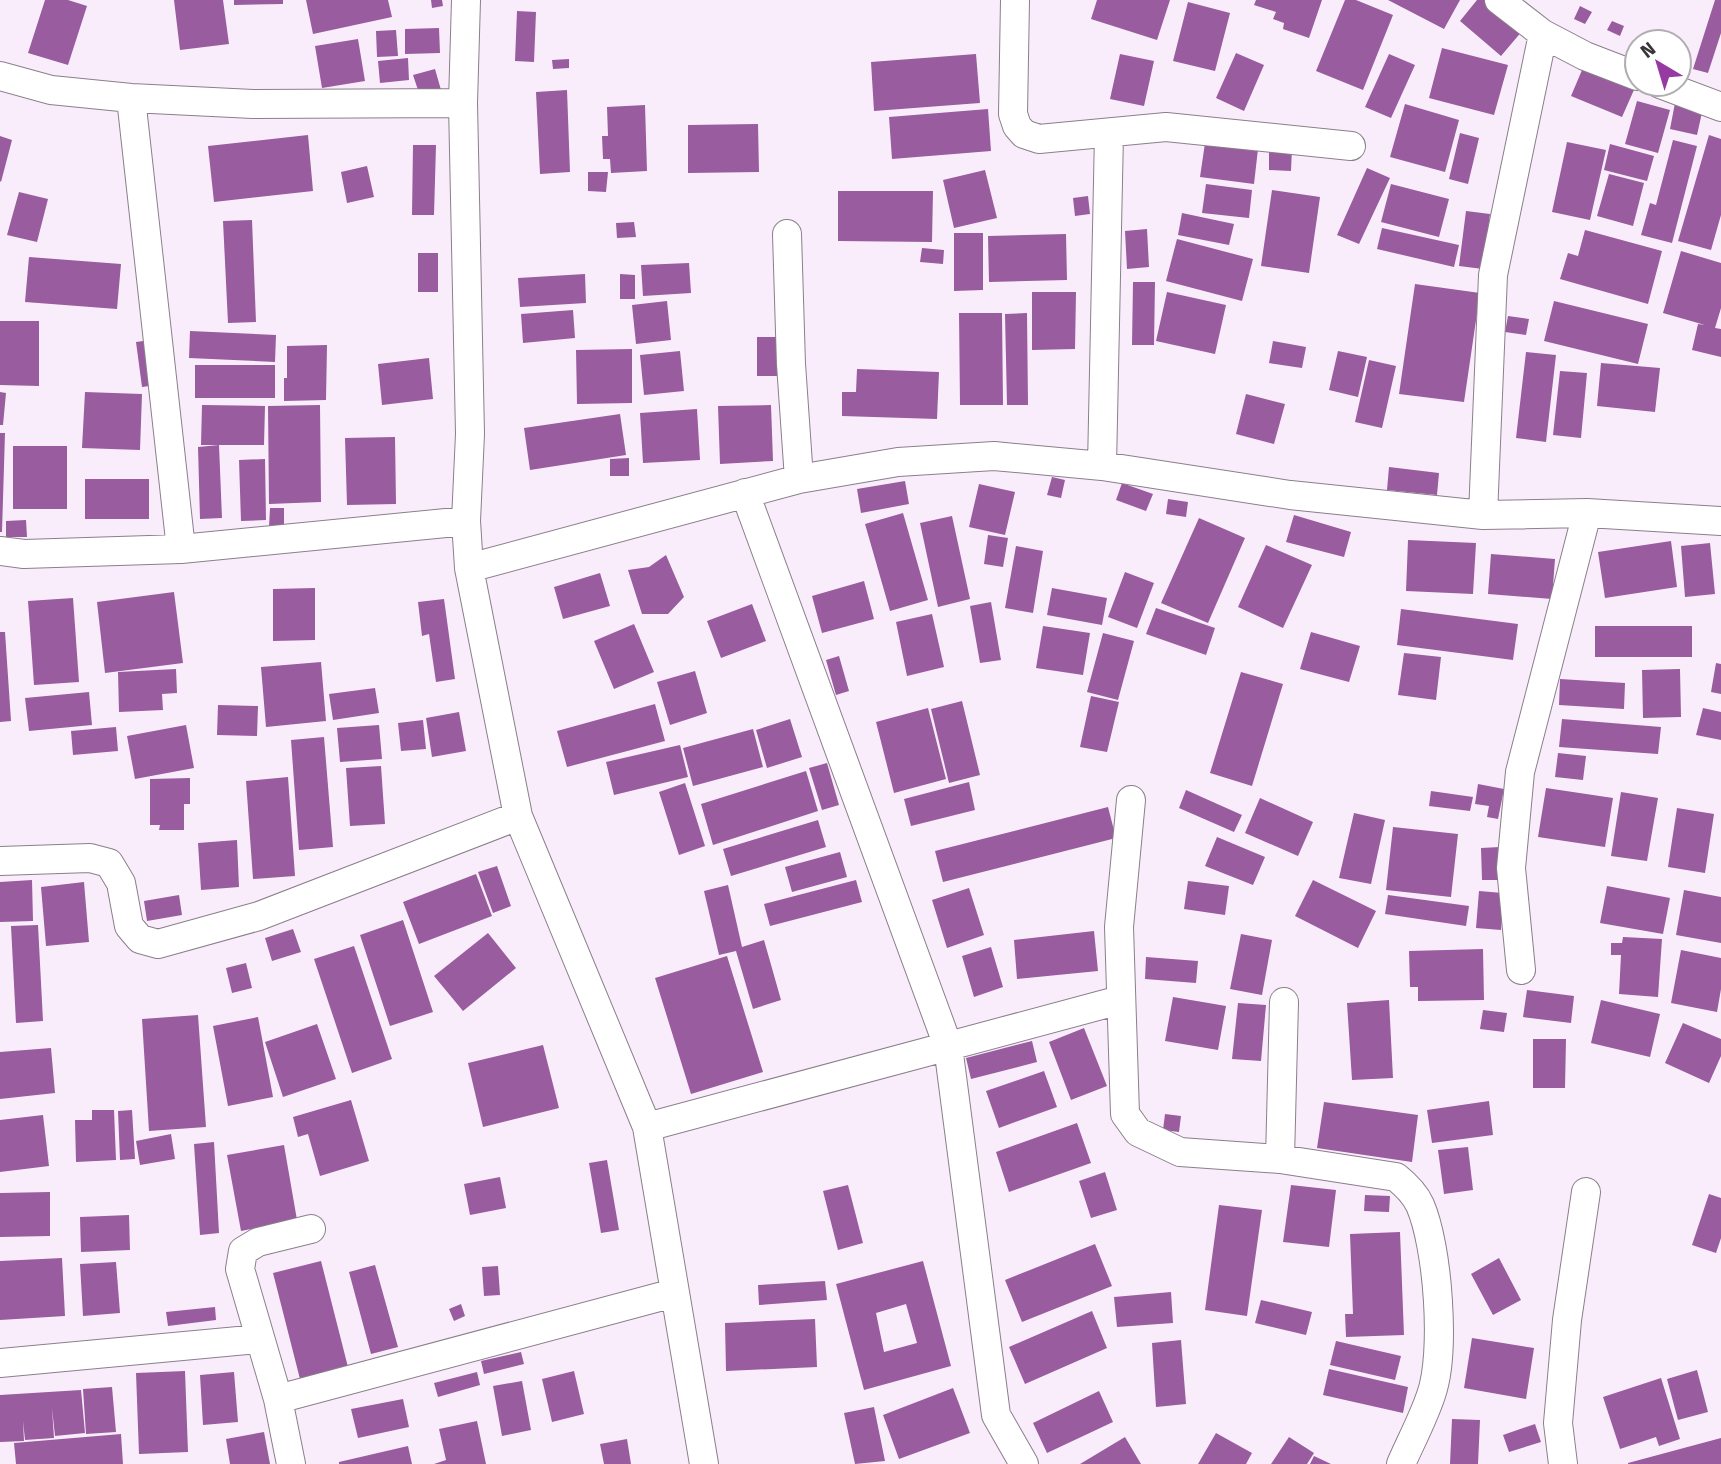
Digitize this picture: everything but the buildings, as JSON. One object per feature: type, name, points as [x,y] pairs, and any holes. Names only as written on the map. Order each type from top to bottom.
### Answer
[{"type":"street","points":[[466,0],[463,103],[470,434],[466,521],[469,568],[518,816],[647,1127],[704,1464]]},
{"type":"street","points":[[1015,0],[1013,114],[1017,126],[1024,134],[1039,139],[1166,127],[1351,146]]},
{"type":"street","points":[[1499,0],[1543,34],[1585,56],[1623,71]]},
{"type":"street","points":[[1483,515],[1493,275],[1543,34]]},
{"type":"street","points":[[0,76],[51,90],[131,98],[253,104],[463,103]]},
{"type":"street","points":[[1693,96],[1721,107]]},
{"type":"street","points":[[131,98],[181,549]]},
{"type":"street","points":[[1102,466],[1110,134]]},
{"type":"street","points":[[787,234],[791,364],[799,479]]},
{"type":"street","points":[[469,568],[799,479],[898,462],[993,456],[1102,466],[1290,495],[1483,515],[1587,513],[1721,521]]},
{"type":"street","points":[[746,493],[948,1046],[996,1415],[1024,1464]]},
{"type":"street","points":[[1521,970],[1511,868],[1520,772],[1587,513]]},
{"type":"street","points":[[0,551],[24,554],[181,549],[466,521]]},
{"type":"street","points":[[1131,800],[1119,927],[1125,1114],[1138,1132],[1180,1152],[1280,1159],[1396,1177],[1406,1185],[1419,1203],[1427,1226],[1440,1312],[1432,1394],[1401,1464]]},
{"type":"street","points":[[0,861],[89,858],[109,863],[121,883],[129,926],[140,939],[158,944],[259,916],[518,816]]},
{"type":"street","points":[[647,1127],[1120,1000]]},
{"type":"street","points":[[1280,1159],[1284,1002]]},
{"type":"street","points":[[1563,1464],[1558,1423],[1567,1320],[1586,1192]]},
{"type":"street","points":[[292,1464],[278,1399],[240,1269],[243,1251],[258,1242],[311,1229]]},
{"type":"street","points":[[278,1399],[674,1293]]},
{"type":"street","points":[[0,1363],[259,1339]]}]
